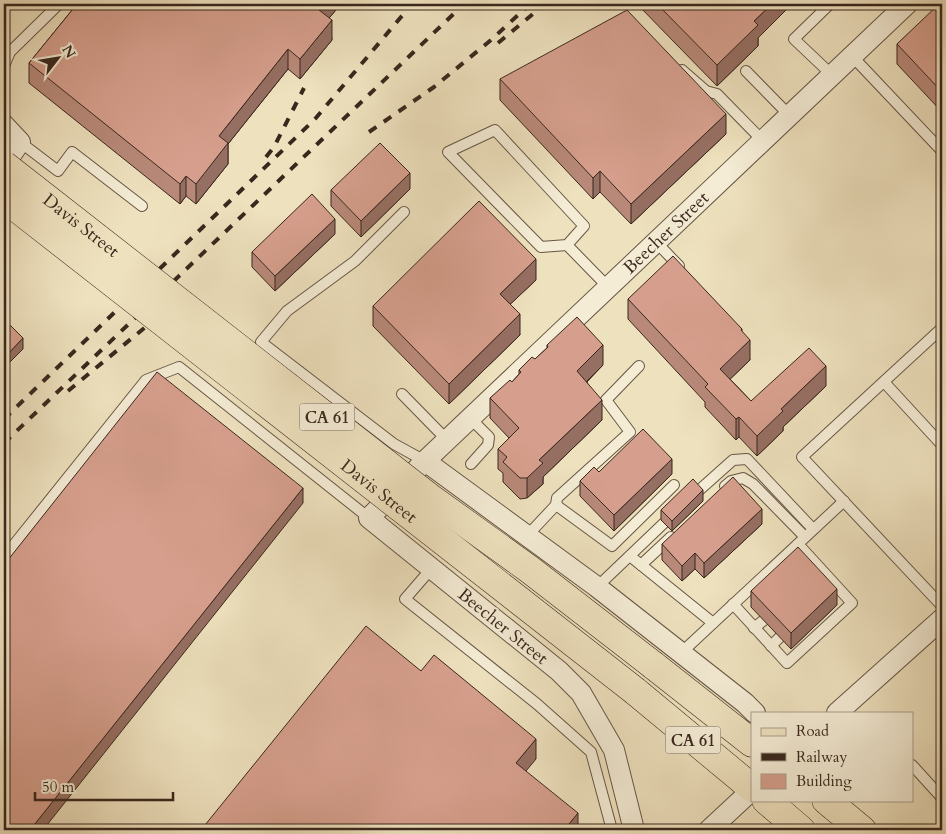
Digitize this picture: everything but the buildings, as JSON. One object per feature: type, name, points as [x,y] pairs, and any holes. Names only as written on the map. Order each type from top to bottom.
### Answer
[{"type":"main road","name":"Davis Street","points":[[4,165],[429,497],[529,569],[751,742]]},
{"type":"main road","name":"Davis Street","points":[[4,198],[635,691],[751,788]]},
{"type":"main road","points":[[768,802],[801,830]]},
{"type":"main road","points":[[828,802],[862,830]]},
{"type":"street","name":"Beecher Street","points":[[634,830],[614,750],[581,693],[559,671],[370,518],[470,418],[908,4]]},
{"type":"street","points":[[4,125],[20,142],[4,165]]},
{"type":"street","points":[[425,461],[597,587],[754,712]]},
{"type":"street","points":[[838,712],[942,619]]},
{"type":"street","points":[[709,830],[751,790]]},
{"type":"lane","points":[[4,66],[10,52],[59,4]]},
{"type":"lane","points":[[830,4],[794,39],[832,75]]},
{"type":"lane","points":[[852,56],[942,150]]},
{"type":"lane","points":[[675,64],[706,91],[716,94],[763,140]]},
{"type":"lane","points":[[746,71],[789,116]]},
{"type":"lane","points":[[495,130],[584,226],[567,245],[541,247],[448,152],[495,130]]},
{"type":"lane","points":[[20,142],[58,171],[72,152],[142,206]]},
{"type":"lane","points":[[404,212],[355,261],[287,311],[261,342],[394,444],[425,461]]},
{"type":"lane","points":[[656,242],[687,275]]},
{"type":"lane","points":[[567,245],[608,287]]},
{"type":"lane","points":[[942,328],[802,457],[942,606]]},
{"type":"lane","points":[[526,536],[556,505],[557,498],[630,432],[606,400],[639,366]]},
{"type":"lane","points":[[4,557],[146,380],[179,367],[370,518]]},
{"type":"lane","points":[[884,382],[942,445]]},
{"type":"lane","points":[[402,394],[447,440]]},
{"type":"lane","points":[[470,418],[489,437],[488,445],[472,464]]},
{"type":"lane","points":[[696,493],[733,460],[747,459],[813,529]]},
{"type":"lane","points":[[717,494],[731,481],[743,478],[754,484],[801,541],[820,568],[852,603],[787,663],[732,604]]},
{"type":"lane","points":[[556,505],[612,546],[674,485]]},
{"type":"lane","points":[[681,653],[844,501]]},
{"type":"lane","points":[[597,587],[664,524]]},
{"type":"lane","points":[[641,565],[675,533]]},
{"type":"lane","points":[[630,556],[712,623]]},
{"type":"lane","points":[[811,576],[820,568]]},
{"type":"lane","points":[[431,569],[405,599],[537,704],[591,752],[612,830]]},
{"type":"lane","points":[[827,594],[836,586]]},
{"type":"lane","points":[[754,628],[764,620]]},
{"type":"lane","points":[[771,646],[780,637]]},
{"type":"lane","points":[[914,767],[942,798]]},
{"type":"railway","points":[[4,419],[315,119],[412,4]]},
{"type":"railway","points":[[4,443],[464,4]]},
{"type":"railway","points":[[369,132],[434,87],[491,40],[530,4]]},
{"type":"railway","points":[[498,43],[545,4]]},
{"type":"railway","points":[[266,157],[274,147],[304,88]]},
{"type":"railway","points":[[68,391],[160,315]]}]
